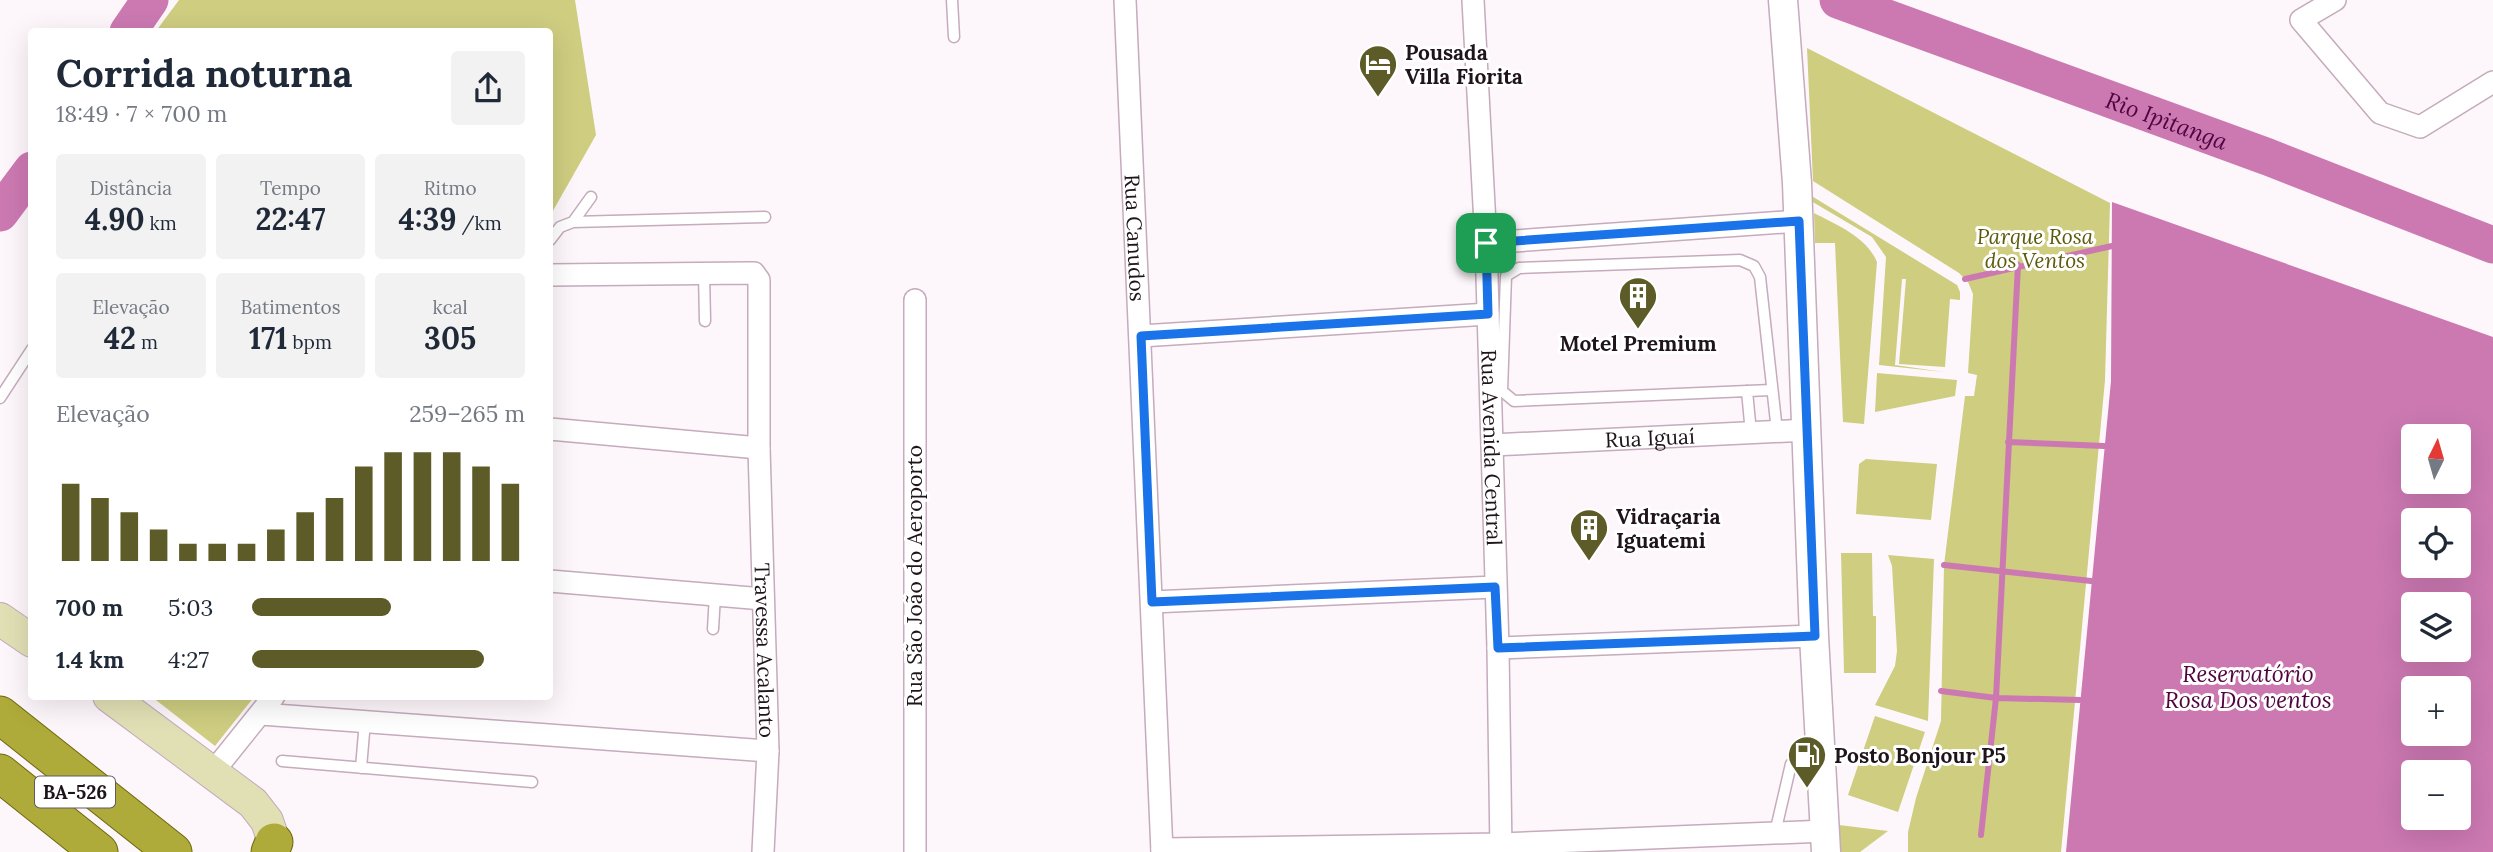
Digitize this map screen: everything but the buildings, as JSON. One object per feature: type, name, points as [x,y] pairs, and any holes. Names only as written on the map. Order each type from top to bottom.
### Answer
[{"type":"highway","points":[[0,715],[173,852]]},
{"type":"highway","name":"BA-526","points":[[0,733],[149,852]]},
{"type":"highway","name":"BA-526","points":[[0,773],[99,852]]},
{"type":"main road","points":[[0,619],[28,637]]},
{"type":"main road","points":[[114,700],[213,772],[261,812],[267,821],[273,849]]},
{"type":"street","name":"Rua Canudos","points":[[1125,0],[1162,850]]},
{"type":"street","name":"Rua Avenida Central","points":[[1473,0],[1486,243],[1501,848]]},
{"type":"street","points":[[1162,850],[1501,848],[1775,833],[1825,842],[1799,221],[1783,0]]},
{"type":"street","points":[[2335,0],[2301,20],[2385,116],[2420,127],[2493,82]]},
{"type":"street","points":[[1486,243],[1799,221]]},
{"type":"street","name":"Travessa Acalanto","points":[[553,275],[754,274],[759,280],[759,448],[768,751],[763,852]]},
{"type":"street","name":"Rua São João do Aeroporto","points":[[915,300],[915,852]]},
{"type":"street","points":[[1141,336],[1488,314]]},
{"type":"street","points":[[553,429],[759,448]]},
{"type":"street","name":"Rua Iguaí","points":[[1492,445],[1808,430]]},
{"type":"street","points":[[553,581],[763,598]]},
{"type":"street","points":[[1152,602],[1495,587]]},
{"type":"street","points":[[1498,648],[1815,636]]},
{"type":"street","points":[[213,772],[271,700]]},
{"type":"street","points":[[261,714],[768,751]]},
{"type":"lane","points":[[952,0],[954,37]]},
{"type":"lane","points":[[573,222],[592,197]]},
{"type":"lane","points":[[553,236],[560,227],[573,222],[765,217]]},
{"type":"lane","points":[[1771,390],[1518,401],[1508,398],[1502,391],[1506,276],[1519,268],[1745,261],[1754,267],[1760,277],[1777,431]]},
{"type":"lane","points":[[704,273],[705,321]]},
{"type":"lane","points":[[0,398],[28,355]]},
{"type":"lane","points":[[1747,391],[1751,433]]},
{"type":"lane","points":[[713,629],[715,595]]},
{"type":"lane","points":[[362,768],[365,721]]},
{"type":"lane","points":[[1775,833],[1791,764],[1801,752],[1821,750]]},
{"type":"lane","points":[[282,761],[532,782]]},
{"type":"green space","points":[[179,0],[575,0],[596,135],[553,211],[553,28],[158,28]]},
{"type":"green space","name":"Parque Rosa dos Ventos","points":[[1807,48],[2110,203],[2105,380],[2061,852],[1908,852],[1908,832],[1916,798],[1941,721],[1944,565],[1965,396],[1974,396],[1977,375],[1968,373],[1973,294],[1968,282],[1959,273],[1813,181]]},
{"type":"green space","points":[[1810,195],[1957,285],[1960,300],[1950,299],[1945,367],[1899,364],[1906,279],[1902,279],[1895,365],[1944,372],[1879,365],[1886,257],[1872,237],[1811,201]]},
{"type":"green space","points":[[1814,213],[1858,238],[1877,262],[1864,424],[1843,422],[1835,243],[1815,243]]},
{"type":"green space","points":[[1877,373],[1957,380],[1955,396],[1875,412]]},
{"type":"green space","points":[[1866,459],[1937,464],[1931,520],[1856,514],[1859,464]]},
{"type":"green space","points":[[1841,553],[1872,553],[1876,673],[1844,673]]},
{"type":"green space","points":[[1888,555],[1934,559],[1928,721],[1875,705],[1895,666],[1897,651],[1892,566]]},
{"type":"green space","points":[[156,700],[252,700],[215,746]]},
{"type":"green space","points":[[1875,716],[1925,732],[1898,812],[1848,795]]},
{"type":"green space","points":[[1839,825],[1888,831],[1860,852],[1841,852],[1838,848]]},
{"type":"water","name":"Reservatório Rosa Dos ventos","points":[[2112,202],[2493,337],[2493,852],[2066,852],[2111,381]]},
{"type":"waterway","name":"Rio Ipitanga","points":[[131,28],[150,0]]},
{"type":"waterway","name":"Rio Ipitanga","points":[[1838,0],[2268,157],[2493,245]]},
{"type":"waterway","name":"Rio Ipitanga","points":[[0,213],[28,175]]},
{"type":"waterway","points":[[1965,279],[2112,246]]},
{"type":"waterway","points":[[1981,835],[1996,698],[2018,265]]},
{"type":"waterway","points":[[2008,442],[2104,446]]},
{"type":"waterway","points":[[1944,565],[2091,581]]},
{"type":"waterway","points":[[1941,691],[1996,698],[2080,700]]},
{"type":"place","name":"Pousada Villa Fiorita","points":[[1378,98]]},
{"type":"place","name":"Motel Premium","points":[[1638,330]]},
{"type":"place","name":"Vidraçaria Iguatemi","points":[[1589,562]]},
{"type":"place","name":"Posto Bonjour P5","points":[[1807,789]]},
{"type":"route","points":[[1799,221],[1815,636],[1498,648],[1495,587],[1152,602],[1141,336],[1488,314],[1486,243],[1799,221]]}]
